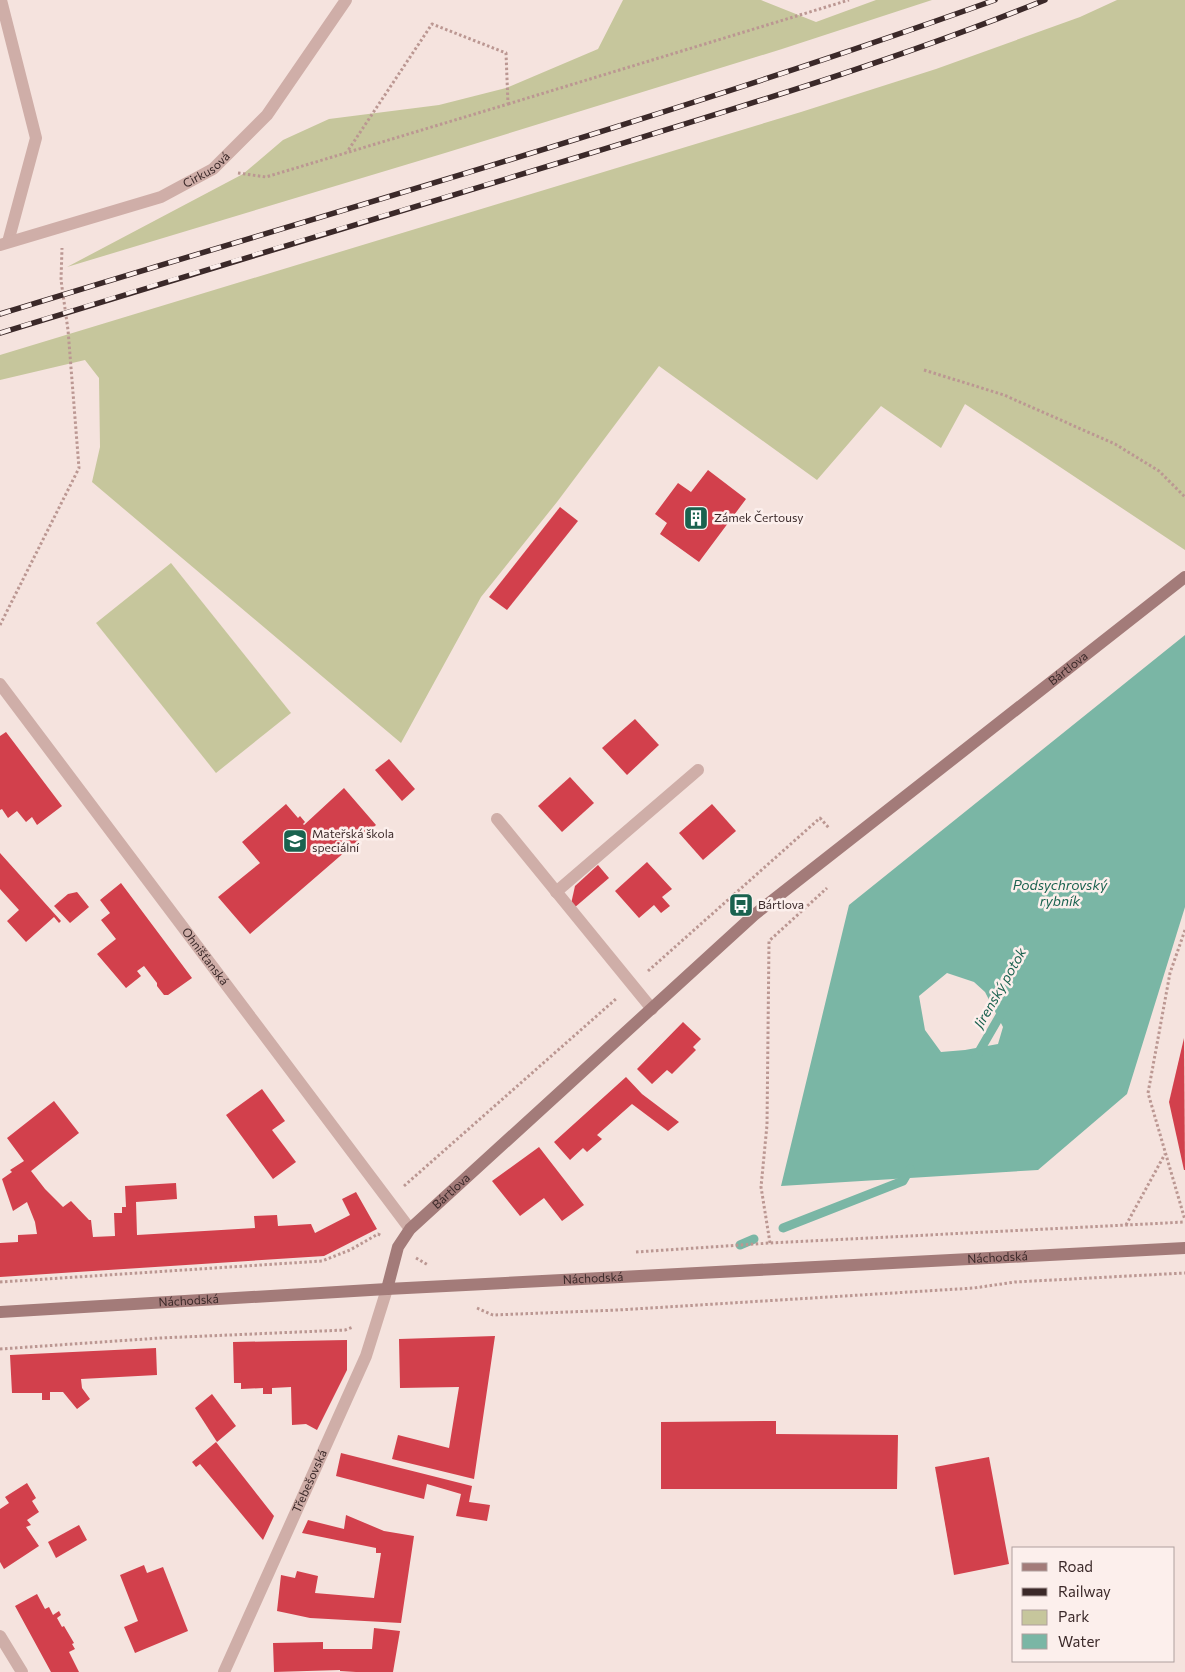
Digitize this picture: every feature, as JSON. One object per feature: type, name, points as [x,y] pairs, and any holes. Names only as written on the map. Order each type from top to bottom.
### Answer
[{"type":"main road","name":"Bártlova","points":[[387,1289],[398,1247],[410,1229],[754,915],[1185,577]]},
{"type":"main road","name":"Náchodská","points":[[0,1312],[387,1289],[1185,1248]]},
{"type":"street","points":[[1,0],[36,138],[4,243]]},
{"type":"street","name":"Cirkusová","points":[[4,243],[161,197],[213,169],[267,115],[346,0]]},
{"type":"street","name":"Ohnišťanská","points":[[0,684],[383,1190],[410,1229]]},
{"type":"street","points":[[556,892],[698,770]]},
{"type":"street","points":[[497,819],[652,1009]]},
{"type":"street","name":"Třebešovská","points":[[224,1672],[366,1356],[387,1289]]},
{"type":"street","points":[[0,1636],[22,1672]]},
{"type":"path","points":[[213,169],[266,177],[849,0]]},
{"type":"path","points":[[347,152],[432,24],[506,53],[508,104]]},
{"type":"path","points":[[0,625],[79,468],[69,339],[60,280],[63,225]]},
{"type":"path","points":[[924,370],[1004,395],[1115,444],[1159,471],[1185,496]]},
{"type":"path","points":[[383,1190],[392,1182],[400,1189],[820,818]]},
{"type":"path","points":[[770,1243],[761,1187],[767,1125],[769,941],[834,881]]},
{"type":"path","points":[[631,1253],[770,1243],[1126,1226],[1185,1221],[1148,1093],[1170,973],[1185,930]]},
{"type":"path","points":[[1126,1226],[1166,1154]]},
{"type":"path","points":[[0,1282],[322,1261],[350,1250],[378,1234],[428,1265]]},
{"type":"path","points":[[468,1308],[478,1308],[493,1316],[974,1288],[1015,1282],[1185,1273]]},
{"type":"path","points":[[0,1349],[170,1337],[346,1330],[378,1319]]},
{"type":"green space","points":[[623,0],[761,0],[816,22],[876,0],[932,0],[782,49],[67,267],[243,174],[283,140],[329,119],[439,105],[506,88],[598,49]]},
{"type":"green space","points":[[1117,0],[1185,0],[1185,550],[965,404],[941,448],[881,406],[817,480],[659,366],[557,502],[481,597],[401,743],[92,482],[100,447],[99,378],[85,360],[0,380],[0,355],[801,112],[936,69],[1080,17]]},
{"type":"green space","points":[[171,563],[291,713],[216,773],[96,623]]},
{"type":"water","name":"Podsychrovský rybník","points":[[1185,635],[1185,907],[1127,1094],[1038,1170],[781,1186],[849,905]],"holes":[[[947,973],[974,982],[985,992],[1003,1027],[998,1044],[941,1052],[925,1030],[919,996]]]},
{"type":"building","name":"Zámek Čertousy","points":[[708,470],[746,499],[699,562],[660,534],[667,523],[655,514],[678,483],[691,492]]},
{"type":"building","points":[[560,507],[578,521],[507,610],[489,597]]},
{"type":"building","points":[[635,719],[659,745],[627,775],[602,748]]},
{"type":"building","points":[[6,732],[62,806],[37,825],[32,817],[26,822],[17,811],[8,818],[2,809],[0,810],[0,736]]},
{"type":"building","points":[[389,759],[415,789],[402,801],[375,770]]},
{"type":"building","points":[[570,777],[594,803],[562,832],[538,806]]},
{"type":"building","points":[[344,788],[376,825],[250,934],[218,897],[260,863],[242,842],[286,804],[298,818],[300,816],[305,822],[304,825]]},
{"type":"building","points":[[712,804],[736,831],[703,860],[679,833]]},
{"type":"building","points":[[0,853],[61,921],[59,923],[54,917],[26,942],[7,921],[19,910],[0,889]]},
{"type":"building","points":[[647,862],[672,889],[662,897],[670,906],[661,913],[654,905],[639,918],[615,891]]},
{"type":"building","points":[[598,865],[609,878],[574,908],[571,904],[575,886]]},
{"type":"building","points":[[121,883],[192,978],[168,995],[164,995],[144,966],[137,971],[141,976],[126,988],[97,954],[116,939],[101,920],[110,913],[100,900]]},
{"type":"building","points":[[77,892],[89,907],[70,923],[54,906],[68,894]]},
{"type":"building","points":[[683,1022],[701,1039],[693,1047],[696,1050],[672,1074],[667,1070],[652,1084],[637,1069]]},
{"type":"building","points":[[1184,1038],[1185,1170],[1169,1102]]},
{"type":"building","points":[[626,1077],[642,1094],[679,1122],[668,1131],[632,1104],[597,1135],[602,1139],[587,1152],[583,1148],[570,1160],[554,1142]]},
{"type":"building","points":[[262,1089],[285,1121],[272,1130],[296,1162],[273,1179],[226,1115]]},
{"type":"building","points":[[54,1101],[79,1133],[31,1171],[63,1207],[71,1201],[91,1220],[93,1237],[115,1236],[114,1213],[122,1213],[122,1207],[126,1207],[125,1186],[176,1183],[177,1199],[136,1202],[137,1235],[255,1228],[254,1216],[277,1215],[278,1226],[311,1224],[315,1233],[350,1215],[342,1199],[356,1192],[377,1229],[324,1256],[0,1277],[0,1243],[18,1242],[18,1235],[37,1234],[35,1222],[27,1202],[13,1211],[2,1179],[12,1172],[10,1170],[24,1161],[7,1138]]},
{"type":"building","points":[[539,1147],[584,1205],[562,1221],[544,1198],[520,1216],[492,1181]]},
{"type":"building","points":[[495,1336],[474,1479],[392,1459],[398,1435],[449,1448],[459,1387],[400,1388],[399,1339]]},
{"type":"building","points":[[347,1340],[347,1370],[317,1430],[306,1424],[292,1425],[291,1387],[272,1388],[272,1394],[263,1394],[263,1388],[241,1389],[241,1383],[234,1383],[233,1342]]},
{"type":"building","points":[[156,1348],[157,1375],[81,1379],[82,1388],[90,1399],[77,1409],[63,1392],[50,1392],[50,1400],[42,1400],[42,1393],[12,1393],[10,1355]]},
{"type":"building","points":[[212,1394],[236,1426],[217,1442],[195,1408]]},
{"type":"building","points":[[776,1421],[776,1434],[898,1435],[897,1489],[661,1489],[661,1422]]},
{"type":"building","points":[[216,1442],[274,1516],[263,1540],[200,1464],[196,1467],[192,1462]]},
{"type":"building","points":[[341,1453],[472,1486],[469,1502],[490,1505],[487,1521],[456,1516],[461,1494],[427,1484],[424,1499],[336,1476]]},
{"type":"building","points":[[989,1457],[1009,1564],[954,1575],[935,1467]]},
{"type":"building","points":[[27,1483],[36,1498],[32,1501],[39,1512],[27,1520],[31,1525],[26,1527],[39,1546],[4,1569],[0,1562],[0,1509],[9,1503],[5,1497]]},
{"type":"building","points":[[346,1515],[384,1531],[414,1536],[401,1623],[310,1618],[277,1611],[281,1575],[295,1578],[297,1571],[318,1576],[315,1593],[374,1598],[381,1553],[376,1553],[376,1548],[302,1533],[308,1520],[344,1529]]},
{"type":"building","points":[[79,1525],[87,1540],[56,1558],[48,1542]]},
{"type":"building","points":[[144,1565],[147,1573],[163,1567],[188,1631],[135,1653],[124,1627],[138,1621],[120,1575]]},
{"type":"building","points":[[37,1594],[45,1609],[49,1607],[53,1615],[59,1611],[61,1615],[57,1618],[74,1643],[72,1644],[75,1649],[69,1652],[79,1672],[51,1672],[15,1606]]},
{"type":"building","points":[[374,1628],[400,1631],[393,1672],[340,1670],[274,1672],[273,1643],[323,1642],[323,1649],[372,1649]]},
{"type":"waterway","name":"Jirenský potok","points":[[976,1057],[1005,1007]]},
{"type":"waterway","name":"Jirenský potok","points":[[783,1228],[903,1181],[910,1169]]},
{"type":"waterway","name":"Jirenský potok","points":[[740,1245],[754,1239]]},
{"type":"railway","points":[[0,314],[624,124],[872,43],[995,0]]},
{"type":"railway","points":[[0,333],[753,103],[929,44],[1045,0]]},
{"type":"place","name":"Zámek Čertousy","points":[[696,518]]},
{"type":"place","name":"Mateřská škola speciální","points":[[295,841]]},
{"type":"place","name":"Bártlova","points":[[741,905]]}]
